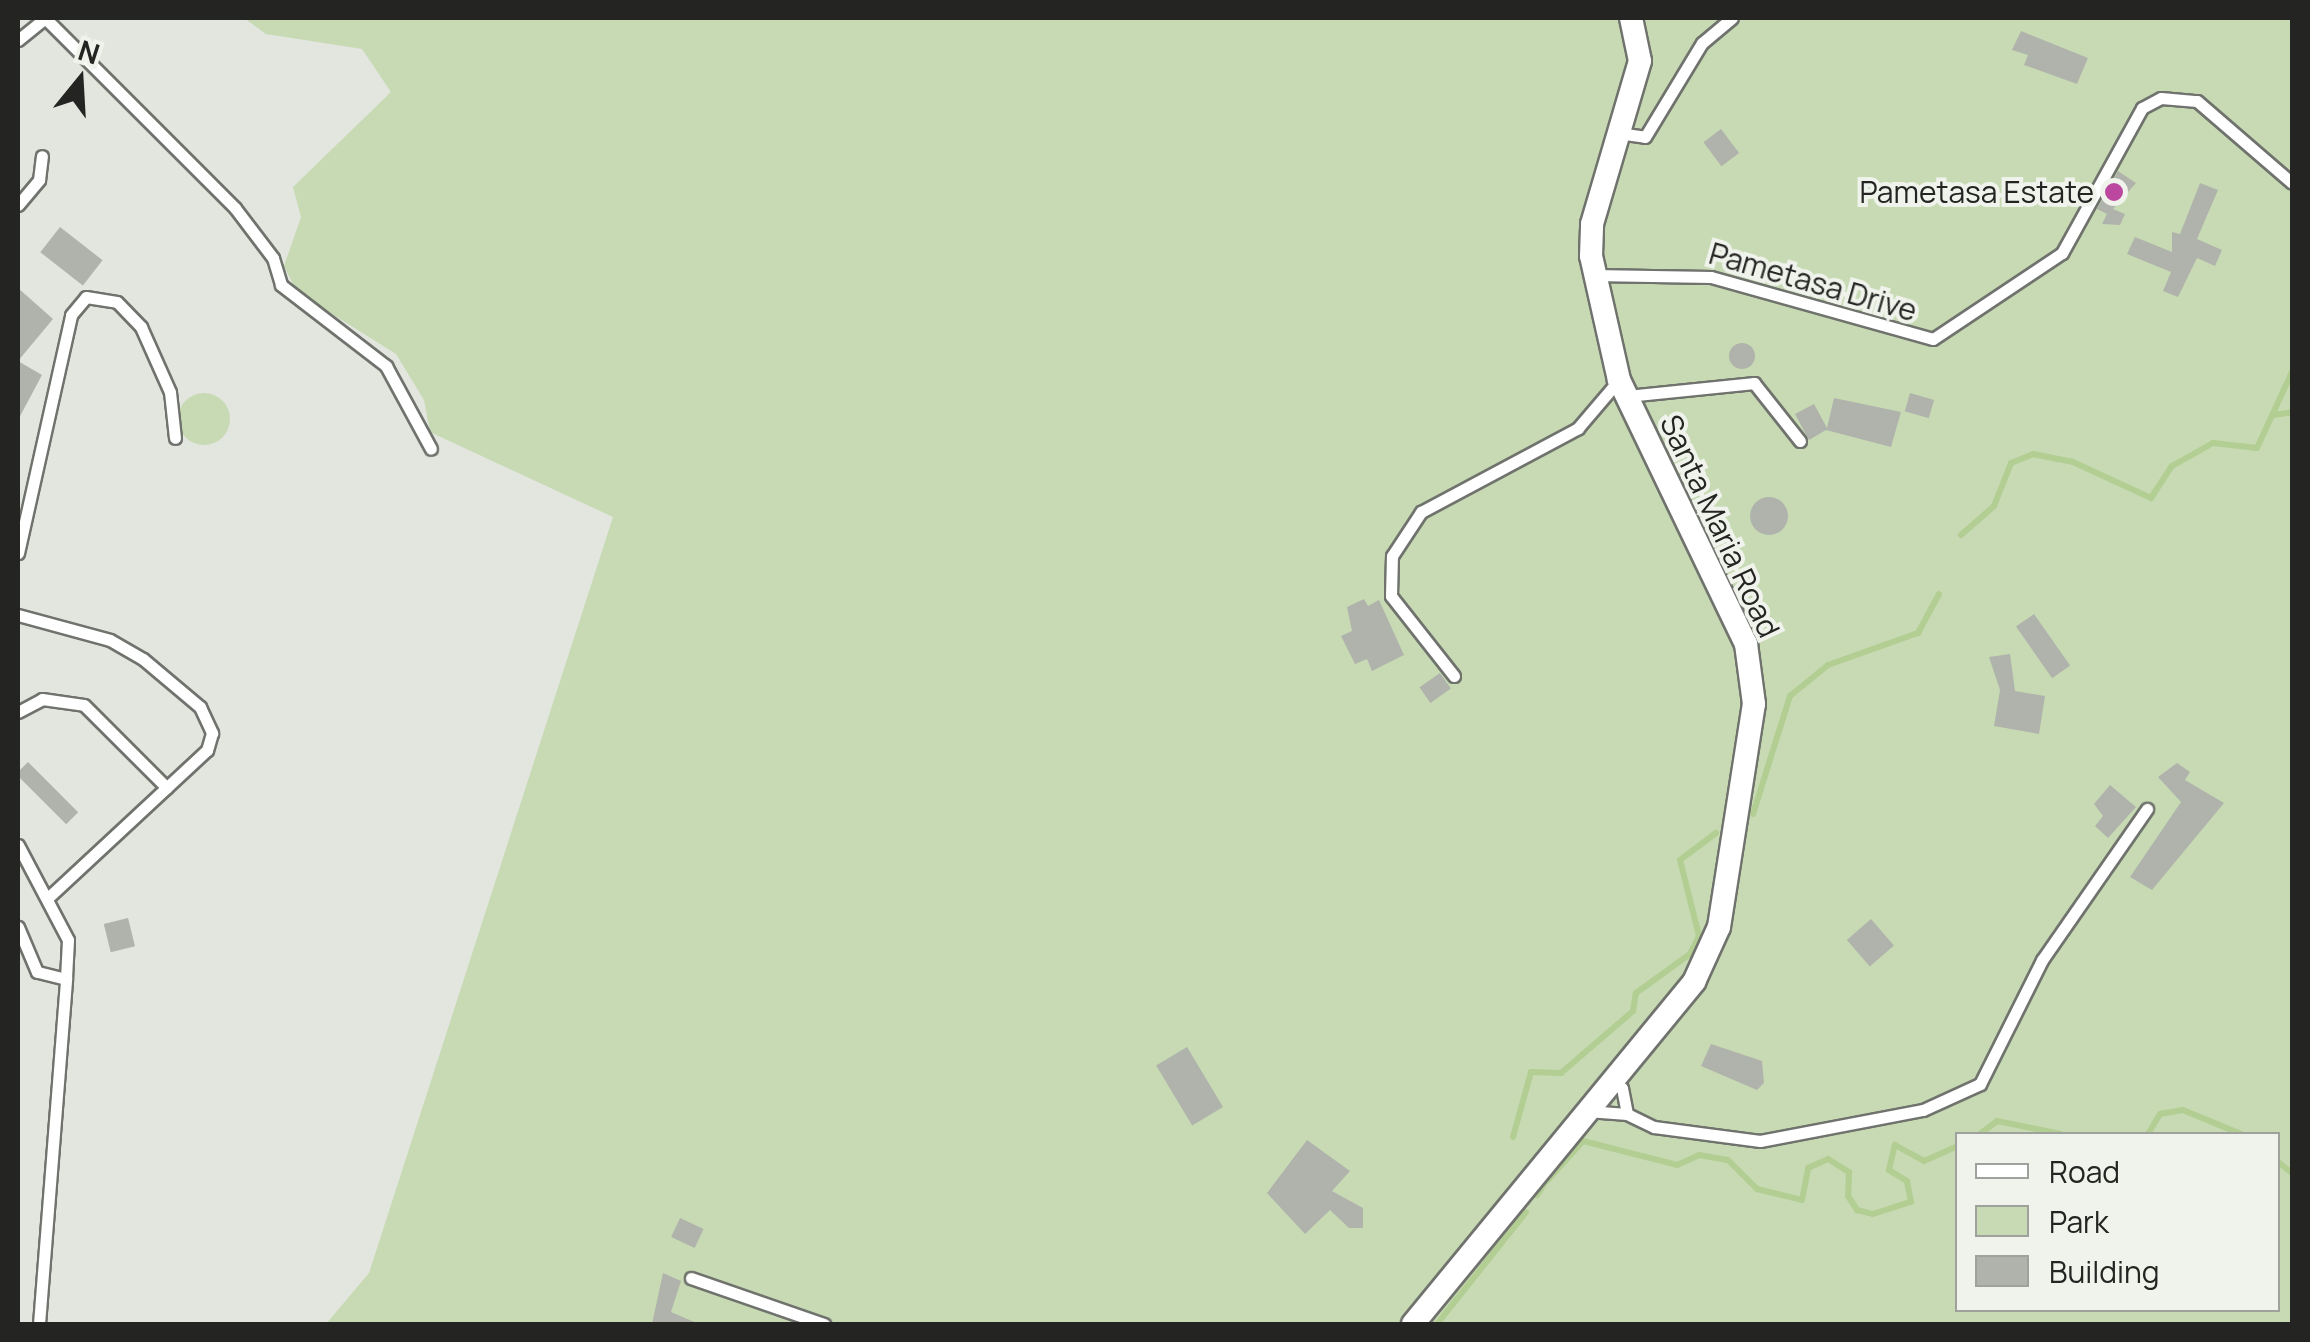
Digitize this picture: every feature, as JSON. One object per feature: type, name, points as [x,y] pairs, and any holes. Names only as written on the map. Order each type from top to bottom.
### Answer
[{"type":"street","name":"Santa Maria Road","points":[[1413,1324],[1608,1079],[1694,982],[1718,927],[1754,704],[1746,644],[1623,388],[1593,274],[1592,224],[1640,61],[1631,18]]},
{"type":"lane","points":[[18,40],[44,18],[235,208],[273,258],[281,285],[386,366],[431,449]]},
{"type":"lane","points":[[1618,133],[1645,137],[1702,43],[1732,18]]},
{"type":"lane","name":"Pametasa Drive","points":[[1593,274],[1711,277],[1933,339],[2062,253],[2142,108],[2161,98],[2198,101],[2292,182]]},
{"type":"lane","points":[[18,205],[39,180],[42,156]]},
{"type":"lane","points":[[18,553],[71,315],[86,297],[117,302],[141,327],[170,392],[175,438]]},
{"type":"lane","points":[[1454,676],[1391,596],[1392,556],[1421,512],[1578,428],[1623,388],[1754,383],[1800,441]]},
{"type":"lane","points":[[18,615],[110,640],[200,707],[212,733],[207,750],[49,897]]},
{"type":"lane","points":[[18,712],[42,699],[84,705],[166,788]]},
{"type":"lane","points":[[1584,1109],[1627,1114],[1654,1127],[1760,1141],[1923,1110],[1980,1084],[2042,960],[2147,809]]},
{"type":"lane","points":[[18,845],[49,897],[68,940],[39,1324]]},
{"type":"lane","points":[[18,927],[37,972],[66,979]]},
{"type":"lane","points":[[1608,1079],[1622,1088],[1627,1114]]},
{"type":"lane","points":[[691,1278],[824,1324]]},
{"type":"green space","points":[[244,18],[2292,18],[2292,1324],[326,1324],[369,1273],[613,517],[430,432],[424,400],[396,354],[297,292],[284,266],[301,217],[293,187],[391,92],[362,49],[266,34]]},
{"type":"green space","points":[[204,393],[223,400],[230,419],[223,438],[204,445],[185,438],[178,419],[185,400]]},
{"type":"building","points":[[2021,31],[2088,58],[2077,84],[2024,65],[2028,55],[2012,50]]},
{"type":"building","points":[[1721,129],[1739,153],[1721,166],[1703,142]]},
{"type":"building","name":"Pametasa Estate","points":[[2118,171],[2136,183],[2113,209],[2125,214],[2120,225],[2102,224],[2107,214],[2097,209]]},
{"type":"building","name":"Pametasa Estate","points":[[2200,183],[2218,190],[2197,239],[2222,250],[2215,266],[2197,258],[2178,297],[2163,291],[2171,272],[2127,254],[2135,237],[2172,252],[2172,232],[2180,234]]},
{"type":"building","points":[[60,227],[103,260],[83,285],[40,252]]},
{"type":"building","points":[[18,288],[53,319],[18,361]]},
{"type":"building","points":[[1742,343],[1751,347],[1755,356],[1751,365],[1742,369],[1733,365],[1729,356],[1733,347]]},
{"type":"building","points":[[18,361],[42,375],[18,420]]},
{"type":"building","points":[[1910,393],[1934,400],[1929,418],[1905,411]]},
{"type":"building","points":[[1834,398],[1901,412],[1891,447],[1826,430],[1809,440],[1795,414],[1814,404],[1827,428]]},
{"type":"building","points":[[1769,497],[1783,502],[1788,516],[1783,530],[1769,535],[1755,530],[1750,516],[1755,502]]},
{"type":"building","points":[[1364,599],[1368,606],[1379,600],[1404,655],[1372,671],[1367,659],[1355,664],[1341,636],[1352,631],[1347,607]]},
{"type":"building","points":[[2034,614],[2070,666],[2052,678],[2016,627]]},
{"type":"building","points":[[2010,654],[2015,691],[2045,696],[2039,734],[1994,726],[2000,690],[1989,657]]},
{"type":"building","points":[[1440,673],[1451,689],[1430,703],[1420,687]]},
{"type":"building","points":[[28,762],[78,812],[66,824],[18,776]]},
{"type":"building","points":[[2177,763],[2190,772],[2185,780],[2224,803],[2152,890],[2130,877],[2181,802],[2158,777]]},
{"type":"building","points":[[2110,785],[2136,807],[2108,838],[2095,826],[2103,816],[2094,804]]},
{"type":"building","points":[[128,918],[135,946],[111,952],[104,924]]},
{"type":"building","points":[[1871,919],[1894,945],[1870,966],[1847,940]]},
{"type":"building","points":[[1711,1044],[1762,1061],[1764,1083],[1757,1090],[1701,1066]]},
{"type":"building","points":[[1187,1047],[1223,1107],[1192,1126],[1156,1066]]},
{"type":"building","points":[[1307,1140],[1350,1171],[1332,1191],[1363,1208],[1363,1228],[1349,1228],[1330,1210],[1305,1234],[1267,1193]]},
{"type":"building","points":[[680,1218],[704,1229],[695,1248],[671,1237]]},
{"type":"building","points":[[663,1273],[681,1281],[671,1312],[699,1324],[652,1324]]},
{"type":"waterway","points":[[1961,535],[1994,506],[2011,463],[2033,454],[2073,462],[2151,498],[2172,466],[2213,443],[2257,448],[2292,372]]},
{"type":"waterway","points":[[2274,415],[2292,412]]},
{"type":"waterway","points":[[1753,814],[1790,696],[1828,665],[1918,633],[1939,594]]},
{"type":"waterway","points":[[1513,1137],[1531,1072],[1561,1073],[1633,1011],[1636,993],[1690,954],[1699,936],[1680,860],[1716,833]]},
{"type":"waterway","points":[[2149,1132],[2160,1114],[2183,1110],[2236,1132]]},
{"type":"waterway","points":[[1983,1132],[1997,1121],[2051,1132]]},
{"type":"waterway","points":[[1548,1180],[1583,1141],[1677,1165],[1699,1155],[1728,1160],[1757,1189],[1802,1200],[1808,1168],[1828,1159],[1849,1172],[1848,1196],[1857,1210],[1873,1214],[1911,1202],[1907,1181],[1889,1170],[1895,1145],[1924,1161],[1955,1147]]},
{"type":"waterway","points":[[2280,1164],[2292,1173]]},
{"type":"waterway","points":[[1537,1195],[1548,1178]]},
{"type":"waterway","points":[[1437,1324],[1526,1212]]},
{"type":"place","name":"Pametasa Estate","points":[[2114,192]]}]
